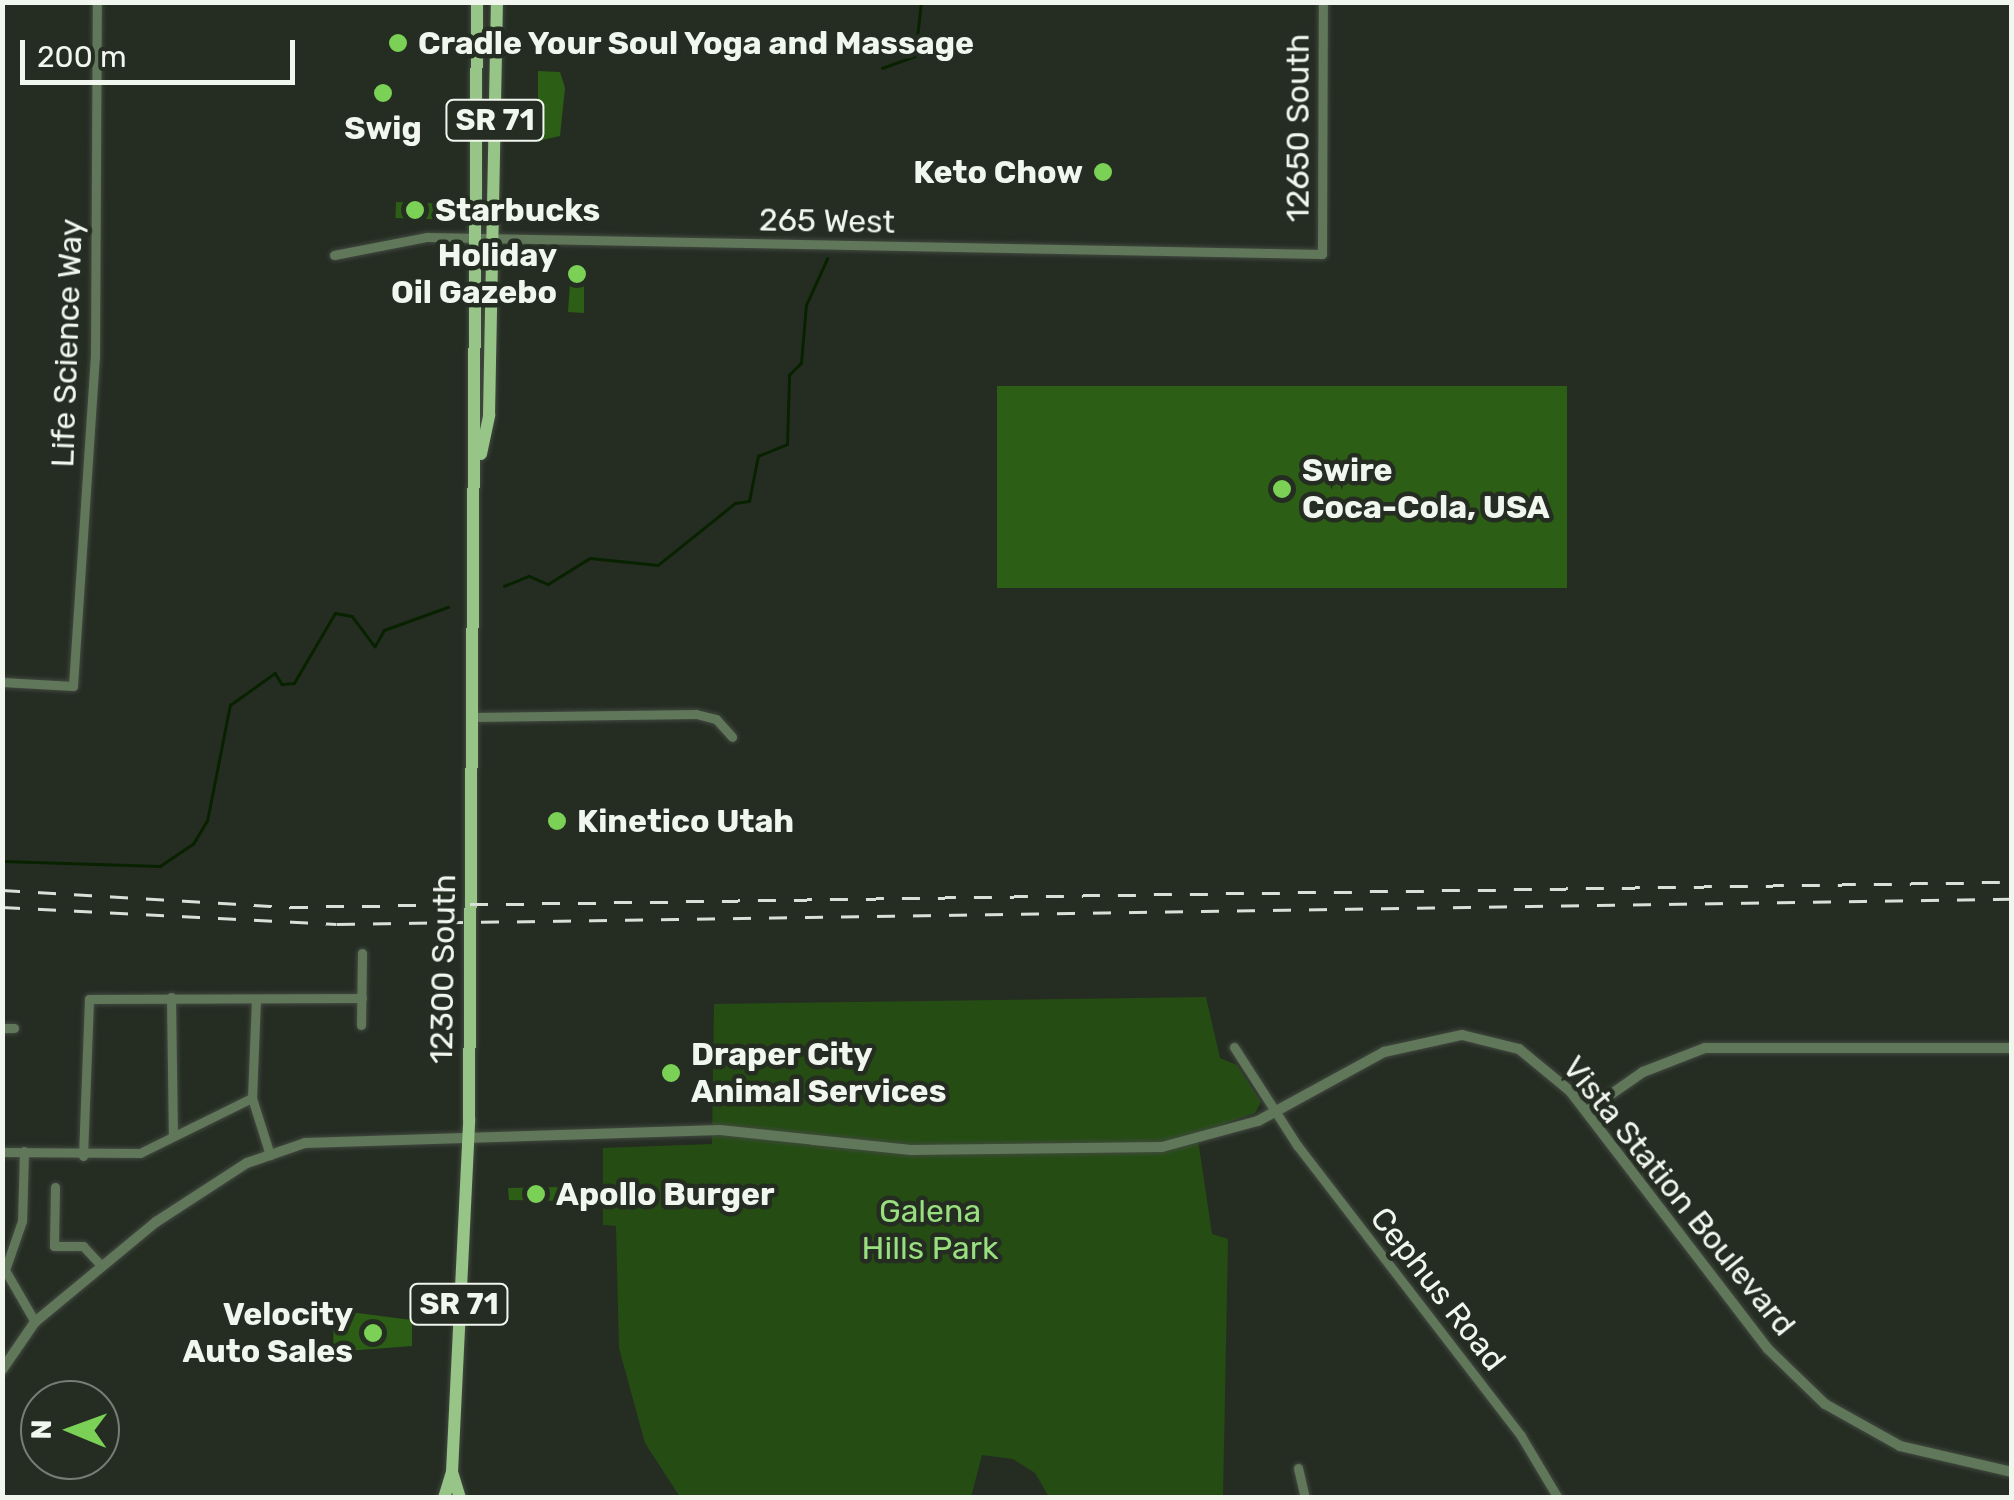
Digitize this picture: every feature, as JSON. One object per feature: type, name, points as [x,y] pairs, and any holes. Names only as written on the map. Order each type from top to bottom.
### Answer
[{"type":"main road","name":"12300 South","points":[[444,1498],[452,1472],[468,1137],[478,466],[474,238],[476,2]]},
{"type":"main road","name":"12300 South","points":[[478,466],[489,415],[497,2]]},
{"type":"main road","name":"12300 South","points":[[452,1472],[460,1498]]},
{"type":"street","name":"Life Science Way","points":[[2,682],[73,686],[95,356],[97,2]]},
{"type":"street","name":"12650 South","points":[[1322,254],[1323,2]]},
{"type":"street","name":"265 West","points":[[334,255],[427,237],[1322,254]]},
{"type":"street","points":[[474,717],[696,714],[732,736]]},
{"type":"street","points":[[361,1025],[362,953]]},
{"type":"street","points":[[171,997],[174,1134]]},
{"type":"street","points":[[83,1156],[89,1000],[362,998]]},
{"type":"street","points":[[256,999],[252,1098],[270,1155]]},
{"type":"street","points":[[2,1028],[14,1028]]},
{"type":"street","name":"Vista Station Boulevard","points":[[2,1370],[35,1322],[101,1264],[226,1174],[270,1155],[342,1138],[781,1130],[911,1150],[1162,1147],[1277,1111],[1384,1052],[1452,1036],[1519,1049],[1587,1111],[1768,1349],[1825,1404],[1900,1446],[2012,1472]]},
{"type":"street","name":"Cephus Road","points":[[1234,1047],[1277,1111],[1521,1436],[1558,1498]]},
{"type":"street","points":[[1587,1111],[1642,1072],[1705,1048],[2012,1048]]},
{"type":"street","points":[[2,1152],[83,1156],[140,1153],[252,1098]]},
{"type":"street","points":[[24,1152],[22,1221],[4,1270],[35,1322]]},
{"type":"street","points":[[55,1187],[54,1246],[83,1246],[101,1264]]},
{"type":"street","points":[[1298,1468],[1305,1498]]},
{"type":"green space","name":"Galena Hills Park","points":[[1206,997],[1220,1058],[1237,1065],[1261,1102],[1255,1113],[1197,1133],[1212,1234],[1228,1239],[1223,1497],[1049,1497],[1035,1473],[1013,1459],[982,1455],[971,1497],[680,1497],[645,1443],[619,1348],[616,1226],[603,1225],[603,1148],[712,1144],[714,1004]]},
{"type":"building","points":[[538,71],[560,72],[565,88],[560,136],[538,141]]},
{"type":"building","name":"Starbucks","points":[[396,202],[434,203],[433,219],[395,218]]},
{"type":"building","points":[[571,271],[584,271],[584,313],[568,312]]},
{"type":"building","name":"Swire Coca-Cola, USA","points":[[997,386],[1567,386],[1567,588],[997,588]]},
{"type":"building","name":"Apollo Burger","points":[[563,1187],[564,1201],[509,1200],[508,1188]]},
{"type":"building","name":"Velocity Auto Sales","points":[[334,1310],[412,1320],[412,1346],[333,1352]]},
{"type":"waterway","points":[[882,68],[915,56],[921,2]]},
{"type":"waterway","points":[[504,586],[529,576],[548,584],[590,558],[658,565],[735,503],[749,501],[758,456],[787,444],[789,375],[801,363],[806,305],[827,259]]},
{"type":"waterway","points":[[2,861],[160,866],[193,844],[207,821],[230,705],[275,673],[282,684],[294,683],[335,613],[352,616],[375,646],[384,630],[448,607]]},
{"type":"railway","points":[[2,890],[290,907],[2012,882]]},
{"type":"railway","points":[[2,907],[337,924],[2012,899]]},
{"type":"place","name":"Cradle Your Soul Yoga and Massage","points":[[398,43]]},
{"type":"place","name":"Swig","points":[[383,93]]},
{"type":"place","name":"Keto Chow","points":[[1103,172]]},
{"type":"place","name":"Starbucks","points":[[415,210]]},
{"type":"place","name":"Holiday Oil Gazebo","points":[[577,274]]},
{"type":"place","name":"Swire Coca-Cola, USA","points":[[1282,489]]},
{"type":"place","name":"Kinetico Utah","points":[[557,821]]},
{"type":"place","name":"Draper City Animal Services","points":[[671,1073]]},
{"type":"place","name":"Apollo Burger","points":[[536,1194]]},
{"type":"place","name":"Velocity Auto Sales","points":[[373,1333]]}]
